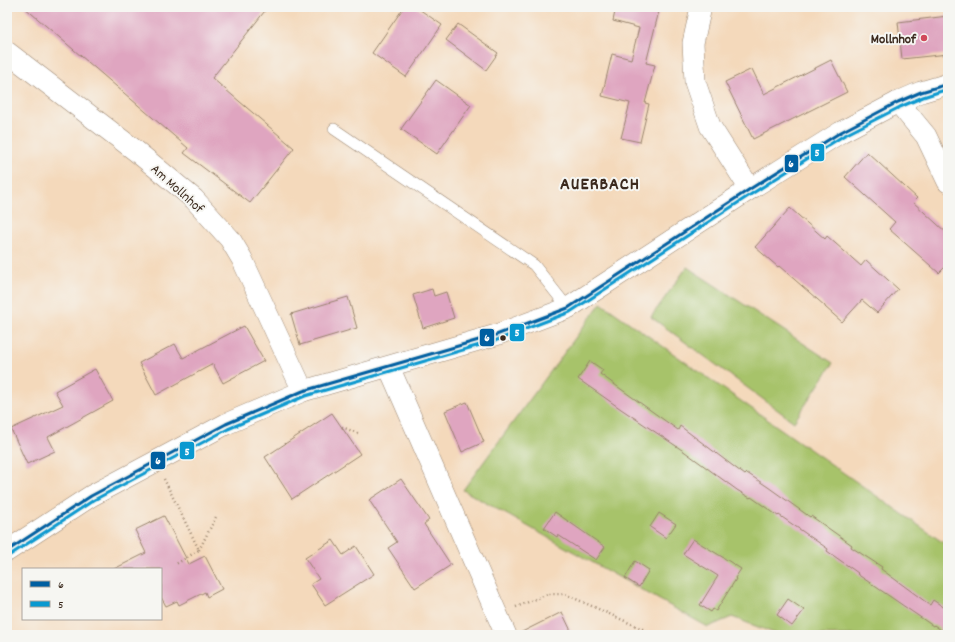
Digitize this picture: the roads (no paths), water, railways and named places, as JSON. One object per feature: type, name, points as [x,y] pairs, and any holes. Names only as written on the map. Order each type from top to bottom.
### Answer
[{"type":"street","points":[[701,7],[693,43],[695,82],[710,126],[750,189]]},
{"type":"street","name":"Am Mollnhof","points":[[7,52],[194,199],[230,239],[242,259],[304,391]]},
{"type":"street","points":[[7,551],[91,496],[226,424],[304,391],[496,335],[568,308],[750,189],[841,132],[898,102],[921,92],[948,84]]},
{"type":"street","points":[[898,102],[926,136],[948,182]]},
{"type":"street","points":[[389,367],[506,635]]},
{"type":"lane","points":[[334,129],[534,265],[568,308]]},
{"type":"place","name":"Mollnhof","points":[[924,38]]},
{"type":"district","name":"AUERBACH","points":[[600,183]]}]
